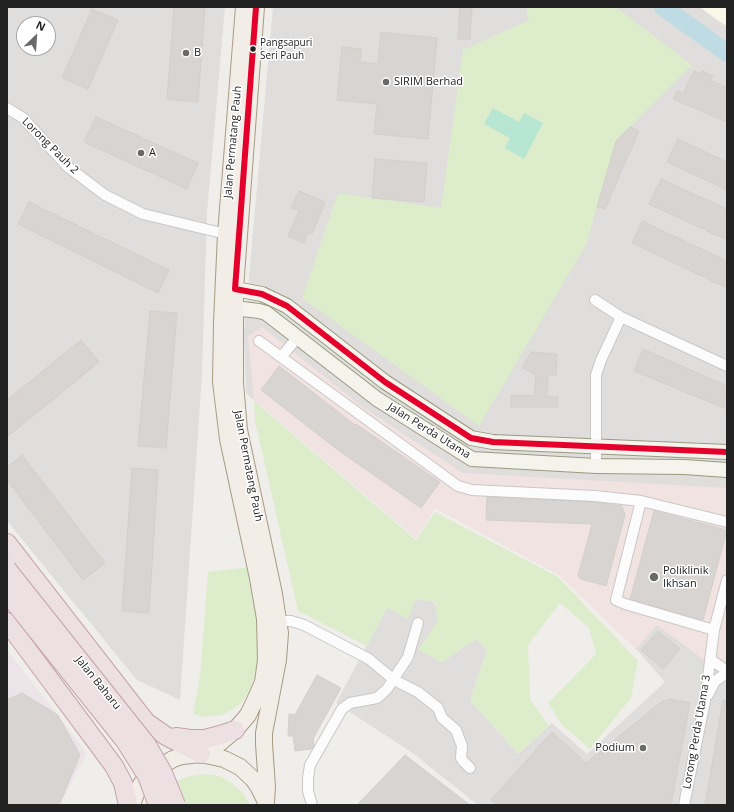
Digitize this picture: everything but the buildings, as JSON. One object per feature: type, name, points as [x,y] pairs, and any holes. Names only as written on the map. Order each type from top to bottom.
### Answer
[{"type":"highway","points":[[7,543],[153,727],[204,754]]},
{"type":"highway","name":"Jalan Baharu","points":[[7,569],[147,745],[167,779],[176,805]]},
{"type":"highway","name":"Jalan Baharu","points":[[7,593],[125,742],[147,776],[158,805]]},
{"type":"highway","points":[[7,622],[119,774],[123,783],[128,805]]},
{"type":"highway","points":[[153,727],[174,737],[190,739],[205,739],[235,730]]},
{"type":"highway","points":[[105,753],[120,755],[134,748],[153,727]]},
{"type":"main road","name":"Jalan Permatang Pauh","points":[[204,754],[235,730],[252,708],[263,682],[266,660],[265,619],[258,578],[228,439],[221,382],[226,234],[244,7]]},
{"type":"main road","name":"Jalan Permatang Pauh","points":[[256,7],[235,289],[235,383],[239,430],[279,621],[280,633],[278,660],[264,733],[267,803]]},
{"type":"main road","points":[[132,805],[137,791],[142,783],[156,769],[173,759],[204,754],[224,759],[240,767],[256,782],[267,803]]},
{"type":"street","name":"Lorong Pauh 2","points":[[7,108],[23,118],[68,167],[104,195],[143,214],[226,234]]},
{"type":"street","name":"Jalan Perda Utama","points":[[235,289],[262,294],[287,306],[385,382],[471,438],[493,442],[727,452]]},
{"type":"street","points":[[595,300],[621,318],[727,366]]},
{"type":"street","name":"Jalan Perda Utama","points":[[234,308],[255,310],[266,313],[377,399],[472,459],[596,466],[684,467],[727,470]]},
{"type":"street","points":[[596,466],[596,375],[600,360],[621,318]]},
{"type":"street","points":[[281,357],[298,337]]},
{"type":"street","points":[[259,341],[458,486],[472,490],[596,496],[641,501],[727,522]]},
{"type":"street","points":[[641,501],[616,600],[714,630]]},
{"type":"street","name":"Lorong Perda Utama 3","points":[[684,805],[705,701],[714,630],[727,580]]},
{"type":"street","points":[[279,621],[291,621],[304,625],[369,659],[394,680],[418,692],[438,708],[442,718],[456,730],[462,746],[461,758],[470,768]]},
{"type":"street","points":[[312,805],[308,791],[310,766],[342,709],[350,703],[377,698],[388,689],[408,657],[418,623]]},
{"type":"street","points":[[705,701],[715,681],[727,672],[710,660]]},
{"type":"shaded area","points":[[7,7],[225,7],[207,213],[202,374],[180,700],[137,680],[7,521]]},
{"type":"shaded area","points":[[273,7],[727,7],[727,805],[478,805],[414,754],[336,703],[387,608],[416,599],[434,602],[439,620],[419,650],[442,662],[476,639],[487,650],[470,700],[518,754],[552,723],[587,754],[665,682],[636,649],[559,575],[435,508],[416,538],[246,393],[244,333]]},
{"type":"shaded area","points":[[700,7],[727,7],[727,26],[717,20]]},
{"type":"shaded area","points":[[262,327],[364,408],[463,473],[727,488],[727,677],[657,625],[636,649],[559,575],[435,508],[416,538],[254,400],[248,336]]},
{"type":"shaded area","points":[[7,650],[87,753],[60,805],[7,805]]},
{"type":"green space","points":[[526,7],[616,7],[692,65],[616,141],[586,245],[479,426],[302,298],[338,193],[441,208],[463,50],[529,20]]},
{"type":"green space","points":[[493,108],[519,122],[524,113],[543,123],[524,159],[505,148],[510,138],[484,124]]},
{"type":"green space","points":[[254,401],[416,540],[435,512],[558,577],[638,661],[631,698],[590,749],[562,725],[548,703],[596,654],[589,628],[560,603],[528,645],[530,699],[549,726],[518,754],[470,700],[487,650],[476,639],[442,662],[418,650],[438,620],[435,602],[416,599],[408,619],[387,608],[367,646],[298,611],[255,421]]},
{"type":"green space","points":[[248,567],[259,627],[259,659],[253,680],[248,693],[241,703],[232,710],[222,715],[202,717],[193,714],[200,675],[208,572]]},
{"type":"green space","points":[[204,774],[219,776],[232,783],[243,793],[250,805],[157,805],[166,790],[177,781],[190,776]]},
{"type":"waterway","points":[[663,7],[727,53]]},
{"type":"transit line","points":[[256,7],[235,289],[262,294],[287,306],[385,382],[471,438],[493,442],[727,452]]},
{"type":"place","name":"Pangsapuri Seri Pauh","points":[[253,49]]},
{"type":"place","name":"B","points":[[186,53]]},
{"type":"place","name":"SIRIM Berhad","points":[[386,82]]},
{"type":"place","name":"A","points":[[141,153]]},
{"type":"place","name":"Poliklinik Ikhsan","points":[[654,577]]},
{"type":"place","name":"Podium","points":[[643,748]]}]
